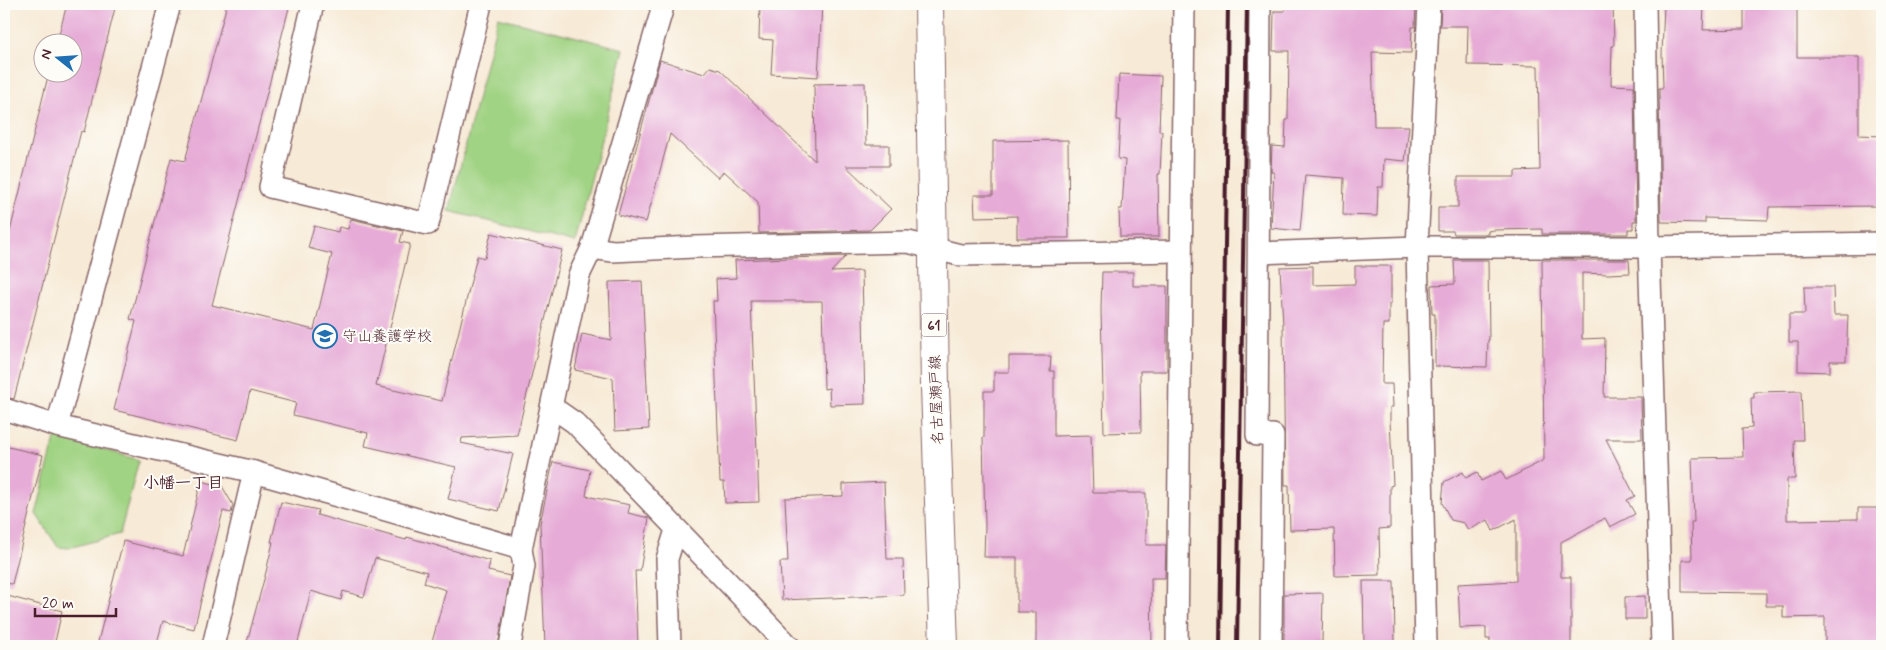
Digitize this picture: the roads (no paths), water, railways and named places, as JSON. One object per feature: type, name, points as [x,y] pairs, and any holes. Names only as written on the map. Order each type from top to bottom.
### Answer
[{"type":"main road","name":"名古屋瀬戸線","points":[[929,4],[935,387],[944,646]]},
{"type":"street","points":[[56,426],[170,4]]},
{"type":"street","points":[[313,4],[270,187],[428,224],[481,4]]},
{"type":"street","points":[[510,646],[524,566],[521,549],[579,275],[592,248],[662,10],[658,4]]},
{"type":"street","points":[[1177,646],[1184,4]]},
{"type":"street","points":[[1260,4],[1257,435],[1272,435],[1271,646]]},
{"type":"street","points":[[1426,646],[1417,247],[1429,4]]},
{"type":"street","points":[[1645,4],[1649,247],[1662,646]]},
{"type":"street","points":[[592,248],[613,251],[694,247],[908,242],[960,255],[1180,251]]},
{"type":"street","points":[[1259,253],[1417,247],[1649,247],[1882,243]]},
{"type":"street","points":[[552,407],[575,423],[789,646]]},
{"type":"street","points":[[4,409],[56,426],[254,472],[521,549]]},
{"type":"street","points":[[212,646],[254,472]]},
{"type":"street","points":[[670,646],[667,559],[676,530]]},
{"type":"railway","points":[[1220,646],[1228,4]]},
{"type":"railway","points":[[1237,646],[1247,4]]},
{"type":"place","name":"守山養護学校","points":[[325,336]]},
{"type":"district","name":"小幡一丁目","points":[[183,482]]}]
